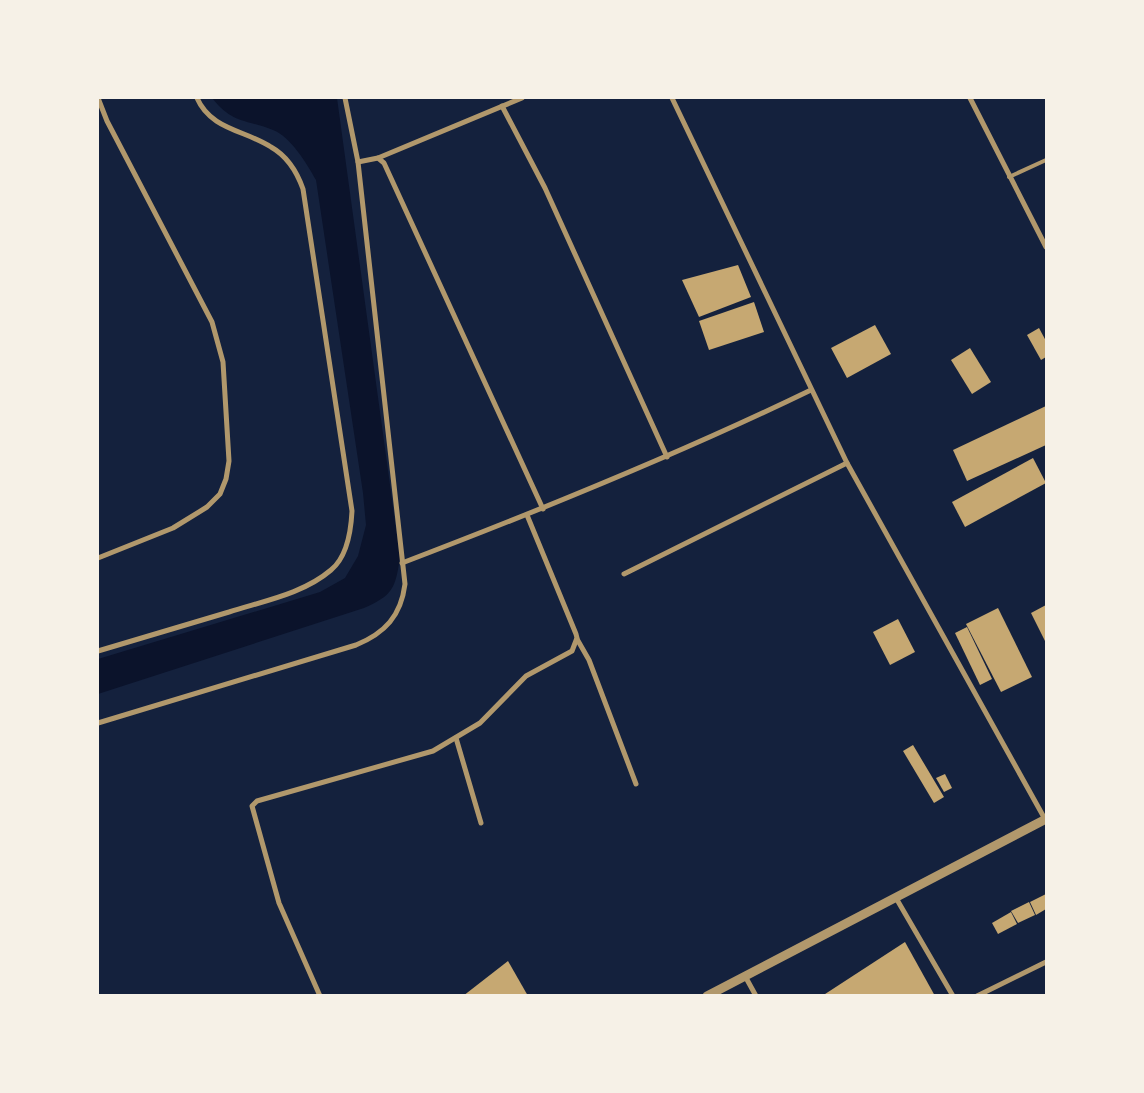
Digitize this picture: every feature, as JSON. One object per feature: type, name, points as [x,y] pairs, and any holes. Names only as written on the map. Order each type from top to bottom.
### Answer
[{"type":"street","points":[[98,98],[108,122],[212,322],[223,362],[229,461],[226,479],[220,494],[207,507],[174,528],[98,558]]},
{"type":"street","points":[[98,651],[274,598],[315,582],[332,569],[346,548],[351,528],[352,511],[303,189],[299,177],[280,153],[270,146],[221,126],[206,112],[197,98]]},
{"type":"street","points":[[98,723],[370,639],[382,632],[398,612],[405,584],[358,162],[345,98]]},
{"type":"street","points":[[358,162],[378,158],[522,98]]},
{"type":"street","points":[[672,98],[847,463],[1046,820],[707,996]]},
{"type":"street","points":[[970,98],[1009,178],[1046,247]]},
{"type":"street","points":[[502,106],[545,188],[667,457]]},
{"type":"street","points":[[378,158],[384,163],[543,509]]},
{"type":"street","points":[[402,563],[528,515],[667,457],[811,390]]},
{"type":"street","points":[[624,574],[847,463]]},
{"type":"street","points":[[528,515],[577,638],[589,660],[636,784]]},
{"type":"street","points":[[320,996],[279,903],[252,806],[257,801],[418,757],[456,738],[480,723],[526,676],[569,654],[575,647],[577,638]]},
{"type":"street","points":[[456,738],[481,823]]},
{"type":"street","points":[[896,898],[953,996]]},
{"type":"street","points":[[977,996],[1046,962]]},
{"type":"street","points":[[746,976],[756,996]]},
{"type":"lane","points":[[1009,178],[1046,160]]},
{"type":"water","points":[[212,98],[337,98],[400,558],[398,569],[394,584],[387,595],[364,608],[98,694],[98,659],[320,592],[345,578],[358,556],[366,525],[363,493],[316,180],[298,152],[280,134],[233,117]]},
{"type":"building","points":[[738,265],[751,297],[699,317],[682,280]]},
{"type":"building","points":[[754,302],[764,332],[709,350],[699,321]]},
{"type":"building","points":[[875,325],[891,354],[847,378],[831,348]]},
{"type":"building","points":[[1039,328],[1046,341],[1046,357],[1041,360],[1027,335]]},
{"type":"building","points":[[970,348],[991,382],[972,394],[951,360]]},
{"type":"building","points":[[1046,406],[1046,445],[967,481],[953,450]]},
{"type":"building","points":[[1033,458],[1046,483],[965,527],[952,502]]},
{"type":"building","points":[[1046,605],[1046,643],[1031,613]]},
{"type":"building","points":[[998,608],[1032,677],[1001,692],[966,624]]},
{"type":"building","points":[[898,619],[915,652],[890,665],[873,632]]},
{"type":"building","points":[[967,627],[992,679],[980,685],[955,633]]},
{"type":"building","points":[[913,745],[944,797],[934,803],[903,751]]},
{"type":"building","points":[[945,774],[952,788],[944,792],[936,778]]},
{"type":"building","points":[[1046,894],[1046,909],[1036,915],[1030,902]]},
{"type":"building","points":[[1029,902],[1035,915],[1018,923],[1011,911]]},
{"type":"building","points":[[1011,912],[1017,924],[998,934],[992,923]]},
{"type":"building","points":[[905,942],[935,996],[822,996]]},
{"type":"building","points":[[508,961],[528,996],[463,996]]}]
